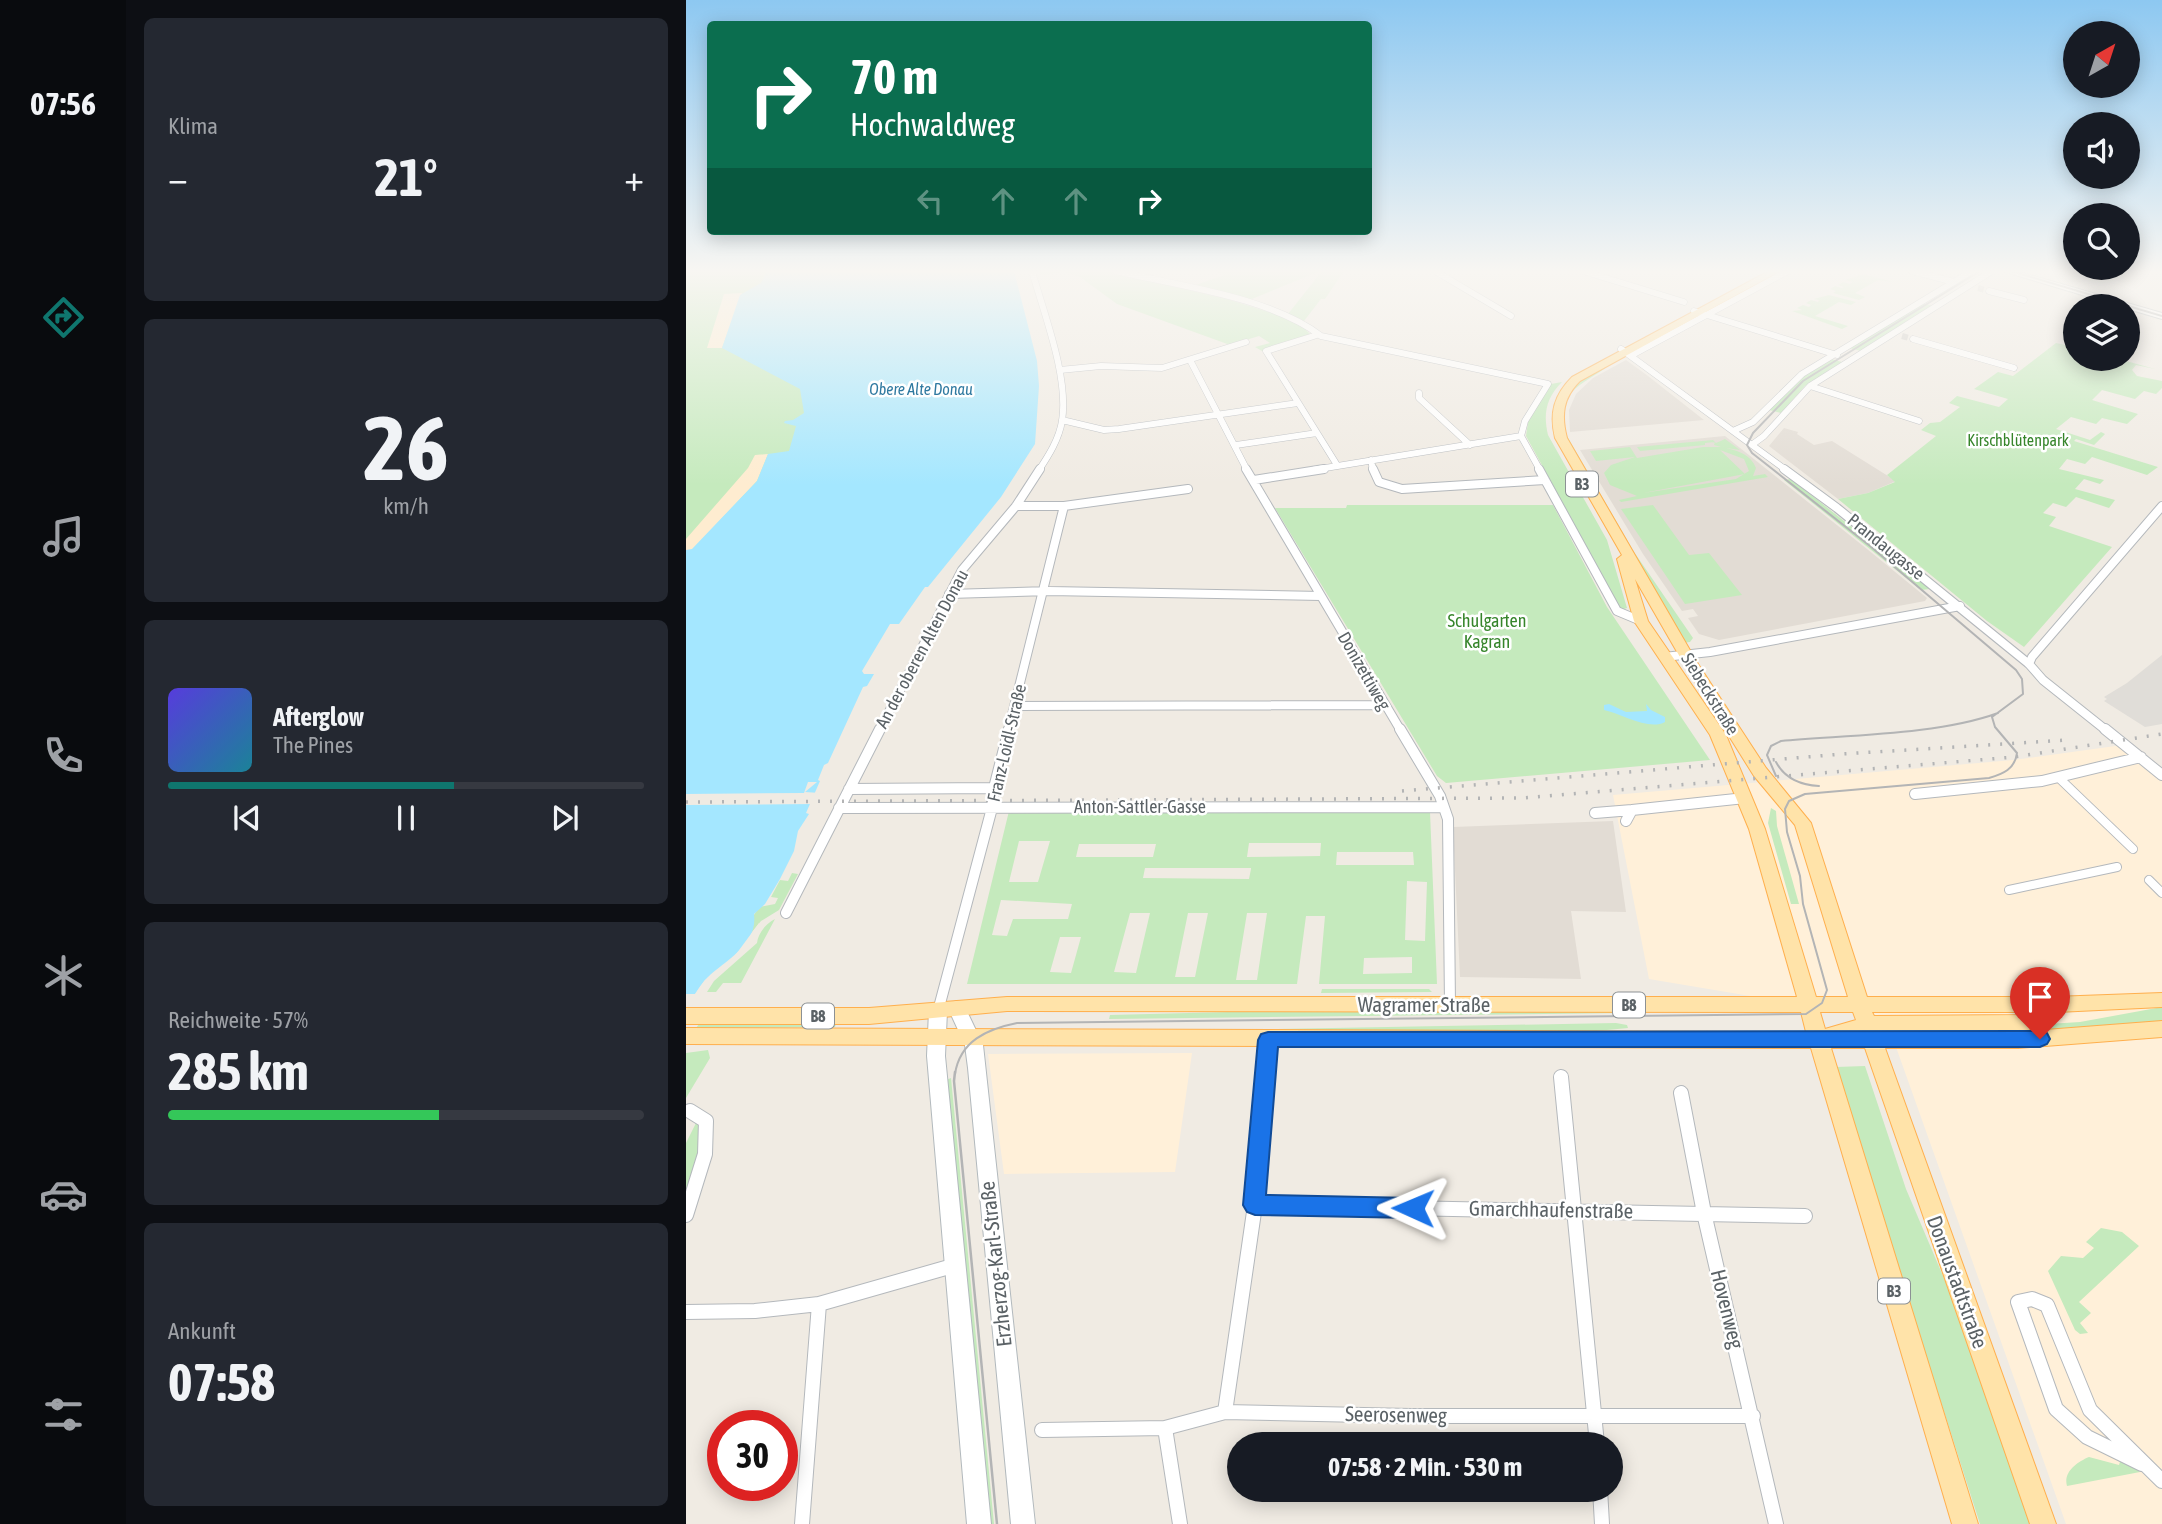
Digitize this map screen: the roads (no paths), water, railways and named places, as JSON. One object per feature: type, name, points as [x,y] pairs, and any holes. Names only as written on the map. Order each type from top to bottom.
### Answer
[{"type":"main road","points":[[1564,388],[1645,342]]},
{"type":"main road","name":"Siebeckstraße","points":[[1564,388],[1551,412],[1556,439],[1623,560],[1641,621],[1718,735],[1745,798],[1768,865],[1807,1003]]},
{"type":"main road","name":"Siebeckstraße","points":[[1564,388],[1556,412],[1561,438],[1686,655],[1752,760],[1780,798],[1803,823],[1860,1004]]},
{"type":"main road","points":[[1745,798],[1780,798]]},
{"type":"main road","name":"Wagramer Straße","points":[[691,1016],[869,1016],[1007,1003],[2053,1005],[2162,1000]]},
{"type":"main road","name":"B3","points":[[1807,1003],[1965,1524]]},
{"type":"main road","name":"B3","points":[[1860,1004],[1869,1032]]},
{"type":"main road","points":[[1869,1032],[2027,1023],[2053,1005]]},
{"type":"main road","name":"Erzherzog-Karl-Straße","points":[[979,1524],[936,1038],[948,1009],[971,1038],[977,1068],[1023,1524]]},
{"type":"main road","name":"Wagramer Straße","points":[[686,1036],[1818,1040],[1869,1032],[2018,1040],[2162,1029]]},
{"type":"main road","name":"Donaustadtstraße","points":[[1869,1032],[2043,1524]]},
{"type":"street","name":"An der oberen Alten Donau","points":[[786,913],[949,594],[976,551],[1016,506],[1046,462],[1062,420],[1060,370],[1052,342]]},
{"type":"street","points":[[1060,370],[1101,366],[1162,368],[1245,342]]},
{"type":"street","points":[[1294,342],[1266,351],[1337,465]]},
{"type":"street","points":[[1254,480],[1521,436],[1525,421],[1548,383],[1351,342]]},
{"type":"street","points":[[1800,342],[1851,360]]},
{"type":"street","points":[[1733,431],[1750,426],[1793,380],[1855,342]]},
{"type":"street","points":[[1753,444],[1764,436],[1810,386],[1878,342]]},
{"type":"street","points":[[1924,342],[2014,368]]},
{"type":"street","name":"Prandaugasse","points":[[1626,352],[1753,444],[1959,607],[2029,664],[2043,680],[2162,775]]},
{"type":"street","points":[[1837,353],[1857,355]]},
{"type":"street","name":"Donizettiweg","points":[[1190,360],[1256,488],[1440,796],[1448,819],[1449,834],[1450,1005]]},
{"type":"street","points":[[1810,386],[1919,421]]},
{"type":"street","points":[[1419,393],[1419,398],[1470,445]]},
{"type":"street","points":[[1062,420],[1104,430],[1119,429],[1298,403]]},
{"type":"street","points":[[1236,445],[1317,433]]},
{"type":"street","name":"Siebeckstraße","points":[[1521,436],[1617,611],[1641,621]]},
{"type":"street","points":[[1371,460],[1374,478],[1380,484],[1402,489],[1545,480]]},
{"type":"street","points":[[1016,506],[1064,506],[1188,489]]},
{"type":"street","name":"Franz-Loidl-Straße","points":[[948,1009],[948,979],[1064,506]]},
{"type":"street","points":[[2029,664],[2032,657],[2162,506]]},
{"type":"street","points":[[949,594],[1321,596]]},
{"type":"street","points":[[1664,657],[1959,607]]},
{"type":"street","points":[[1014,706],[1384,705]]},
{"type":"street","points":[[1915,794],[2059,778],[2141,757]]},
{"type":"street","points":[[2059,778],[2133,849]]},
{"type":"street","points":[[849,789],[994,788]]},
{"type":"street","points":[[1595,813],[1745,798]]},
{"type":"street","name":"Anton-Sattler-Gasse","points":[[839,808],[1442,807]]},
{"type":"street","points":[[1626,821],[1632,810]]},
{"type":"street","points":[[2009,890],[2117,867]]},
{"type":"street","points":[[2149,880],[2162,893]]},
{"type":"street","points":[[948,979],[948,1009]]},
{"type":"street","points":[[1225,1412],[1255,1205],[1268,1040]]},
{"type":"street","points":[[1561,1077],[1596,1432]]},
{"type":"street","name":"Hovenweg","points":[[1681,1093],[1704,1213],[1776,1524]]},
{"type":"street","points":[[686,1215],[705,1154],[706,1121],[690,1111]]},
{"type":"street","name":"Gmarchhaufenstraße","points":[[1255,1205],[1805,1216]]},
{"type":"street","points":[[686,1312],[755,1311],[819,1304],[956,1265]]},
{"type":"street","points":[[2143,1464],[2087,1437],[2056,1409],[2018,1302],[2027,1299],[2047,1305],[2090,1410],[2162,1481]]},
{"type":"street","points":[[802,1524],[819,1304]]},
{"type":"street","name":"Seerosenweg","points":[[1042,1430],[1165,1428],[1225,1412],[1595,1417],[1753,1416]]},
{"type":"street","points":[[1165,1428],[1180,1524]]},
{"type":"street","points":[[1601,1502],[1602,1524]]},
{"type":"water","name":"Obere Alte Donau","points":[[724,342],[1032,342],[1039,386],[1035,444],[1001,497],[928,587],[925,587],[899,624],[890,624],[862,671],[864,674],[874,674],[867,686],[863,687],[828,763],[824,765],[806,813],[809,814],[798,831],[794,851],[780,879],[765,904],[754,914],[754,925],[746,943],[704,982],[686,1011],[686,550],[692,549],[757,481],[768,454],[789,451],[796,426],[784,423],[804,413],[800,389],[722,348]]},
{"type":"water","points":[[1609,704],[1626,712],[1647,711],[1646,704],[1651,710],[1665,717],[1665,722],[1651,724],[1635,721],[1604,710],[1604,705]]},
{"type":"tram line","points":[[1866,342],[1803,381],[1753,433],[1747,445],[1752,453],[1870,546],[2016,670],[2022,679],[2023,694],[1997,713]]},
{"type":"tram line","points":[[955,1074],[963,1053],[977,1038],[995,1029],[1017,1023],[1806,1014],[1822,1003],[1827,990],[1803,904],[1800,876],[1787,832],[1785,809],[1789,801],[1805,794],[1989,778],[2003,773],[2014,763],[2017,753],[1995,727],[1992,717],[1997,713]]},
{"type":"tram line","points":[[1776,776],[1767,755],[1771,746],[1781,741],[1920,730],[1997,713]]},
{"type":"tram line","points":[[1776,762],[1784,773],[1794,780],[1819,786]]},
{"type":"tram line","points":[[955,1072],[997,1524]]},
{"type":"railway","points":[[686,802],[1522,798],[2014,757],[2162,734]]},
{"type":"railway","points":[[1402,791],[1842,754],[2068,740]]},
{"type":"park label","name":"Kirschblütenpark","points":[[2018,440]]},
{"type":"park label","name":"Schulgarten Kagran","points":[[1487,631]]}]
